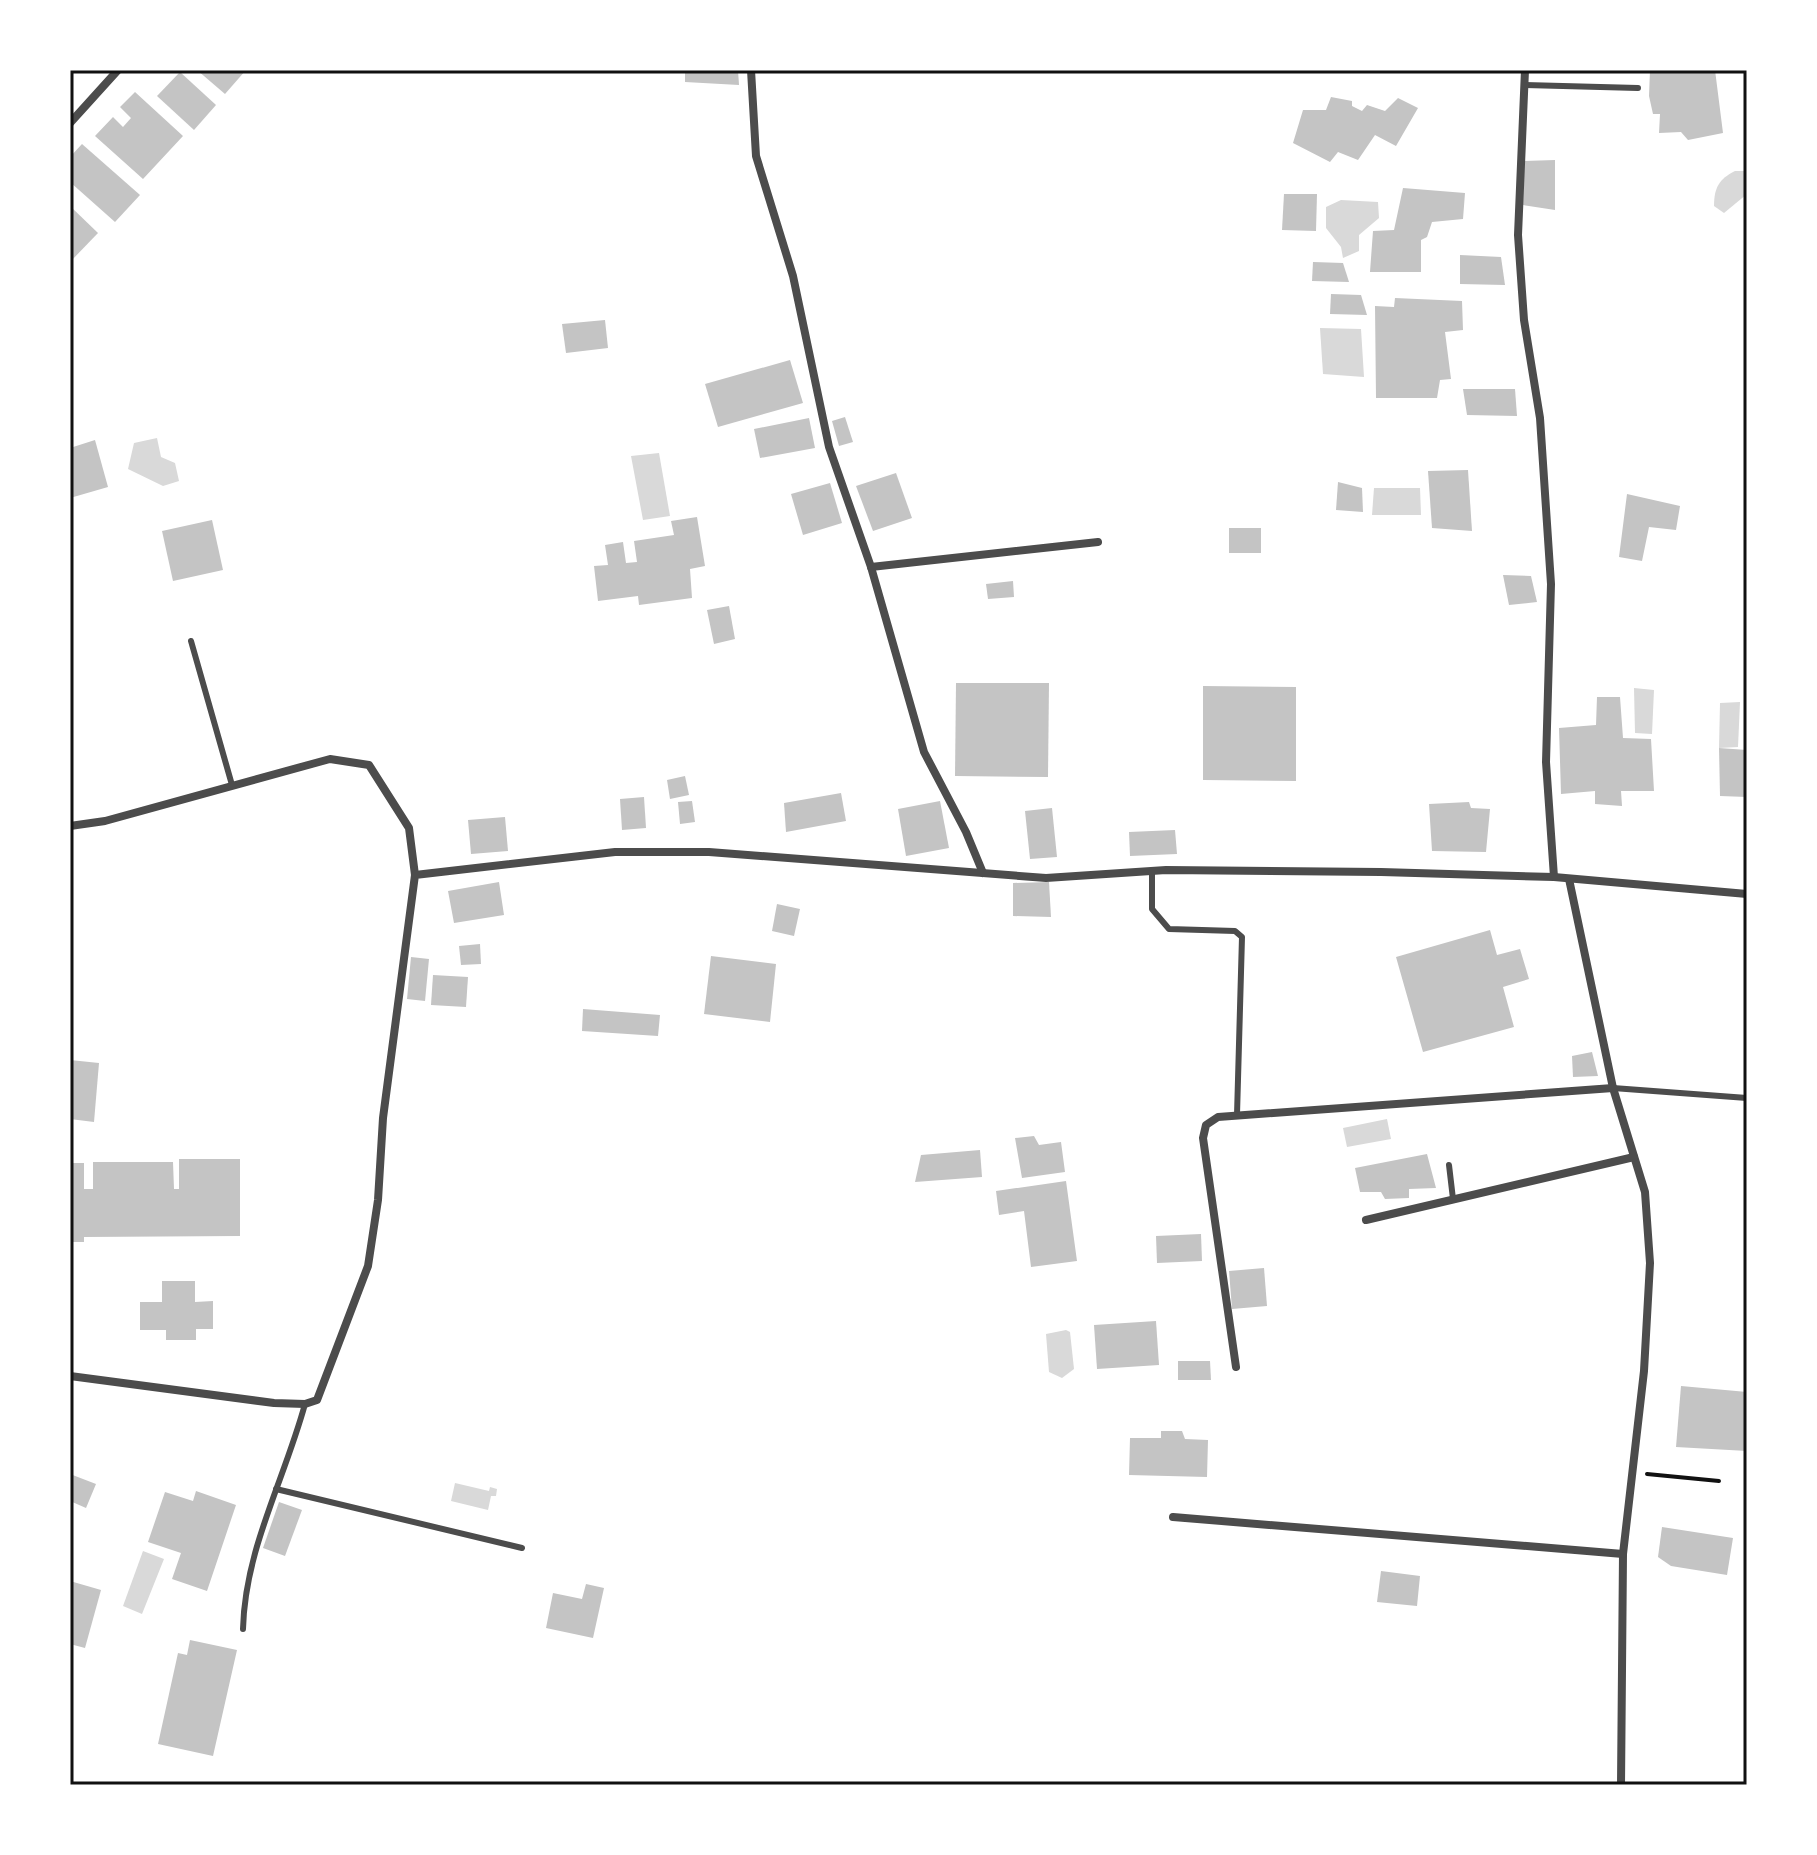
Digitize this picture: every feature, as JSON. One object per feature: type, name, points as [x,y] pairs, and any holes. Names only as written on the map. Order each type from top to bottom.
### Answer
[{"type":"street","points":[[70,123],[118,70]]},
{"type":"street","points":[[751,70],[756,156],[793,276],[829,447],[871,567],[924,752],[966,832],[983,873]]},
{"type":"street","points":[[1525,70],[1518,235],[1524,320],[1540,418],[1550,569],[1546,762],[1554,877]]},
{"type":"street","points":[[871,567],[1098,542]]},
{"type":"street","points":[[70,826],[105,821],[330,759],[369,765],[409,828],[415,875],[383,1118],[378,1200],[368,1266],[317,1400],[305,1404],[70,1376]]},
{"type":"street","points":[[415,875],[615,852],[709,852],[1046,878],[1152,871],[1381,872],[1554,877],[1747,894]]},
{"type":"street","points":[[1569,879],[1613,1088],[1645,1192],[1650,1263],[1644,1371],[1623,1554],[1621,1785]]},
{"type":"street","points":[[1236,1367],[1203,1138],[1206,1125],[1218,1117],[1237,1115],[1613,1088]]},
{"type":"street","points":[[1366,1220],[1634,1157]]},
{"type":"street","points":[[1173,1517],[1623,1554]]},
{"type":"lane","points":[[1525,85],[1638,88]]},
{"type":"lane","points":[[191,641],[232,785]]},
{"type":"lane","points":[[1152,871],[1152,909],[1169,929],[1235,931],[1242,937],[1237,1115]]},
{"type":"lane","points":[[1613,1088],[1747,1098]]},
{"type":"lane","points":[[1449,1165],[1453,1199]]},
{"type":"lane","points":[[243,1629],[244,1594],[251,1558],[305,1404]]},
{"type":"lane","points":[[276,1489],[522,1548]]},
{"type":"path","points":[[1632,1473],[1719,1481]]},
{"type":"shaded area","points":[[1735,171],[1747,171],[1747,194],[1724,213],[1714,206],[1715,194],[1721,181]]},
{"type":"shaded area","points":[[1341,200],[1378,202],[1379,218],[1359,235],[1359,251],[1343,258],[1341,247],[1326,228],[1326,207]]},
{"type":"shaded area","points":[[1320,328],[1361,329],[1364,377],[1323,374]]},
{"type":"shaded area","points":[[157,438],[161,457],[175,463],[179,481],[163,486],[128,469],[134,443]]},
{"type":"shaded area","points":[[659,453],[670,516],[643,520],[631,456]]},
{"type":"shaded area","points":[[1374,488],[1420,488],[1421,515],[1372,515]]},
{"type":"shaded area","points":[[1634,688],[1654,690],[1652,734],[1635,733]]},
{"type":"shaded area","points":[[1740,702],[1738,747],[1719,748],[1720,703]]},
{"type":"shaded area","points":[[1387,1119],[1391,1139],[1347,1147],[1343,1128]]},
{"type":"shaded area","points":[[1070,1332],[1074,1369],[1062,1378],[1049,1372],[1046,1334]]},
{"type":"shaded area","points":[[455,1483],[489,1491],[490,1487],[497,1489],[496,1496],[491,1496],[488,1510],[451,1501]]},
{"type":"shaded area","points":[[143,1551],[164,1559],[142,1614],[123,1606]]},
{"type":"building","points":[[197,70],[246,70],[225,94]]},
{"type":"building","points":[[685,70],[738,70],[739,85],[685,82]]},
{"type":"building","points":[[1650,70],[1715,70],[1723,133],[1688,140],[1681,132],[1659,133],[1660,114],[1653,114],[1649,96]]},
{"type":"building","points":[[180,72],[216,105],[194,130],[157,96]]},
{"type":"building","points":[[135,92],[183,136],[143,179],[95,136],[113,117],[123,127],[131,118],[120,107]]},
{"type":"building","points":[[1331,97],[1352,101],[1352,106],[1362,111],[1367,105],[1385,111],[1398,98],[1418,108],[1396,146],[1375,135],[1358,160],[1338,152],[1330,162],[1293,143],[1303,110],[1326,110]]},
{"type":"building","points":[[82,144],[140,195],[115,222],[70,182],[70,157]]},
{"type":"building","points":[[1555,160],[1555,210],[1523,205],[1524,161]]},
{"type":"building","points":[[1403,188],[1465,193],[1463,219],[1432,222],[1427,237],[1421,240],[1421,272],[1370,272],[1373,231],[1394,230]]},
{"type":"building","points":[[1284,194],[1317,194],[1316,231],[1282,230]]},
{"type":"building","points":[[70,206],[98,233],[70,262]]},
{"type":"building","points":[[1460,255],[1501,257],[1505,285],[1460,284]]},
{"type":"building","points":[[1313,262],[1343,263],[1349,282],[1312,281]]},
{"type":"building","points":[[1331,294],[1361,295],[1367,315],[1330,314]]},
{"type":"building","points":[[1395,298],[1462,301],[1463,330],[1445,332],[1451,379],[1440,380],[1437,398],[1376,398],[1375,306],[1394,307]]},
{"type":"building","points":[[605,320],[608,348],[566,353],[562,324]]},
{"type":"building","points":[[790,360],[803,403],[718,427],[705,384]]},
{"type":"building","points":[[1463,389],[1515,389],[1517,416],[1467,415]]},
{"type":"building","points":[[845,417],[853,442],[839,446],[832,421]]},
{"type":"building","points":[[809,418],[815,448],[760,458],[754,429]]},
{"type":"building","points":[[95,440],[108,487],[70,498],[70,448]]},
{"type":"building","points":[[1468,470],[1472,531],[1432,528],[1428,471]]},
{"type":"building","points":[[896,473],[912,518],[873,531],[856,486]]},
{"type":"building","points":[[1338,482],[1362,488],[1363,512],[1336,510]]},
{"type":"building","points":[[830,483],[842,523],[803,535],[791,494]]},
{"type":"building","points":[[1627,494],[1680,506],[1676,530],[1649,527],[1642,561],[1619,557]]},
{"type":"building","points":[[697,517],[705,566],[690,569],[692,598],[639,605],[638,596],[598,601],[594,566],[608,565],[605,545],[623,542],[626,563],[637,562],[634,541],[674,535],[671,521]]},
{"type":"building","points":[[212,520],[223,570],[173,581],[162,531]]},
{"type":"building","points":[[1229,528],[1261,528],[1261,553],[1229,553]]},
{"type":"building","points":[[1503,575],[1531,576],[1537,602],[1509,605]]},
{"type":"building","points":[[1013,581],[1014,597],[988,599],[986,584]]},
{"type":"building","points":[[729,606],[735,639],[714,644],[707,610]]},
{"type":"building","points":[[956,683],[1049,683],[1048,777],[955,776]]},
{"type":"building","points":[[1203,686],[1296,687],[1296,781],[1203,780]]},
{"type":"building","points":[[1597,697],[1620,697],[1623,738],[1651,739],[1654,791],[1621,791],[1622,806],[1595,804],[1595,791],[1561,794],[1559,728],[1596,725]]},
{"type":"building","points":[[1719,748],[1747,750],[1747,797],[1720,796]]},
{"type":"building","points":[[685,776],[689,795],[670,799],[667,780]]},
{"type":"building","points":[[841,793],[846,821],[786,832],[784,803]]},
{"type":"building","points":[[644,797],[646,828],[622,830],[620,799]]},
{"type":"building","points":[[692,801],[695,822],[680,824],[678,802]]},
{"type":"building","points":[[940,801],[949,848],[906,856],[898,809]]},
{"type":"building","points":[[1469,802],[1471,808],[1490,809],[1486,852],[1432,851],[1429,804]]},
{"type":"building","points":[[1052,808],[1057,857],[1030,859],[1025,811]]},
{"type":"building","points":[[505,817],[508,851],[471,854],[468,820]]},
{"type":"building","points":[[1175,830],[1177,854],[1130,856],[1129,832]]},
{"type":"building","points":[[499,882],[504,915],[454,923],[448,891]]},
{"type":"building","points":[[1049,882],[1051,917],[1013,916],[1013,883]]},
{"type":"building","points":[[777,904],[800,909],[794,936],[772,931]]},
{"type":"building","points":[[1490,930],[1497,955],[1520,949],[1529,979],[1503,987],[1514,1027],[1423,1052],[1396,957]]},
{"type":"building","points":[[480,944],[481,964],[461,965],[459,946]]},
{"type":"building","points":[[711,956],[776,964],[770,1022],[704,1014]]},
{"type":"building","points":[[411,957],[429,959],[425,1001],[407,999]]},
{"type":"building","points":[[433,975],[468,977],[466,1007],[431,1005]]},
{"type":"building","points":[[583,1009],[660,1015],[658,1036],[582,1031]]},
{"type":"building","points":[[1592,1052],[1598,1076],[1573,1077],[1572,1056]]},
{"type":"building","points":[[70,1060],[99,1063],[94,1122],[70,1119]]},
{"type":"building","points":[[1034,1136],[1039,1145],[1061,1142],[1065,1172],[1022,1178],[1015,1138]]},
{"type":"building","points":[[980,1150],[982,1177],[915,1182],[921,1155]]},
{"type":"building","points":[[1427,1154],[1436,1188],[1409,1189],[1409,1198],[1385,1199],[1381,1192],[1360,1192],[1355,1168]]},
{"type":"building","points":[[179,1159],[240,1159],[240,1236],[84,1237],[84,1242],[70,1242],[70,1163],[84,1163],[84,1189],[93,1189],[93,1162],[173,1162],[174,1189],[179,1189]]},
{"type":"building","points":[[1066,1181],[1077,1261],[1031,1267],[1024,1211],[999,1215],[996,1191]]},
{"type":"building","points":[[1201,1234],[1202,1261],[1157,1263],[1156,1236]]},
{"type":"building","points":[[1264,1268],[1267,1306],[1232,1309],[1229,1271]]},
{"type":"building","points":[[162,1281],[195,1281],[195,1302],[213,1301],[213,1329],[196,1329],[196,1340],[166,1340],[166,1330],[140,1330],[140,1302],[162,1302]]},
{"type":"building","points":[[1156,1321],[1159,1365],[1097,1369],[1094,1325]]},
{"type":"building","points":[[1178,1361],[1210,1361],[1211,1380],[1178,1380]]},
{"type":"building","points":[[1681,1386],[1747,1392],[1747,1451],[1676,1447]]},
{"type":"building","points":[[1161,1431],[1182,1431],[1185,1439],[1208,1440],[1207,1477],[1129,1475],[1130,1438],[1161,1438]]},
{"type":"building","points":[[70,1474],[96,1484],[86,1508],[70,1501]]},
{"type":"building","points":[[196,1491],[236,1505],[207,1591],[172,1579],[181,1553],[148,1542],[165,1492],[193,1501]]},
{"type":"building","points":[[279,1502],[302,1510],[285,1556],[263,1548]]},
{"type":"building","points":[[1662,1527],[1733,1538],[1727,1575],[1671,1566],[1658,1557]]},
{"type":"building","points":[[1381,1571],[1420,1576],[1417,1606],[1377,1602]]},
{"type":"building","points":[[70,1581],[101,1590],[85,1648],[70,1644]]},
{"type":"building","points":[[586,1584],[604,1588],[593,1638],[546,1628],[553,1593],[582,1599]]},
{"type":"building","points":[[190,1640],[237,1650],[213,1756],[158,1744],[178,1653],[187,1655]]}]
